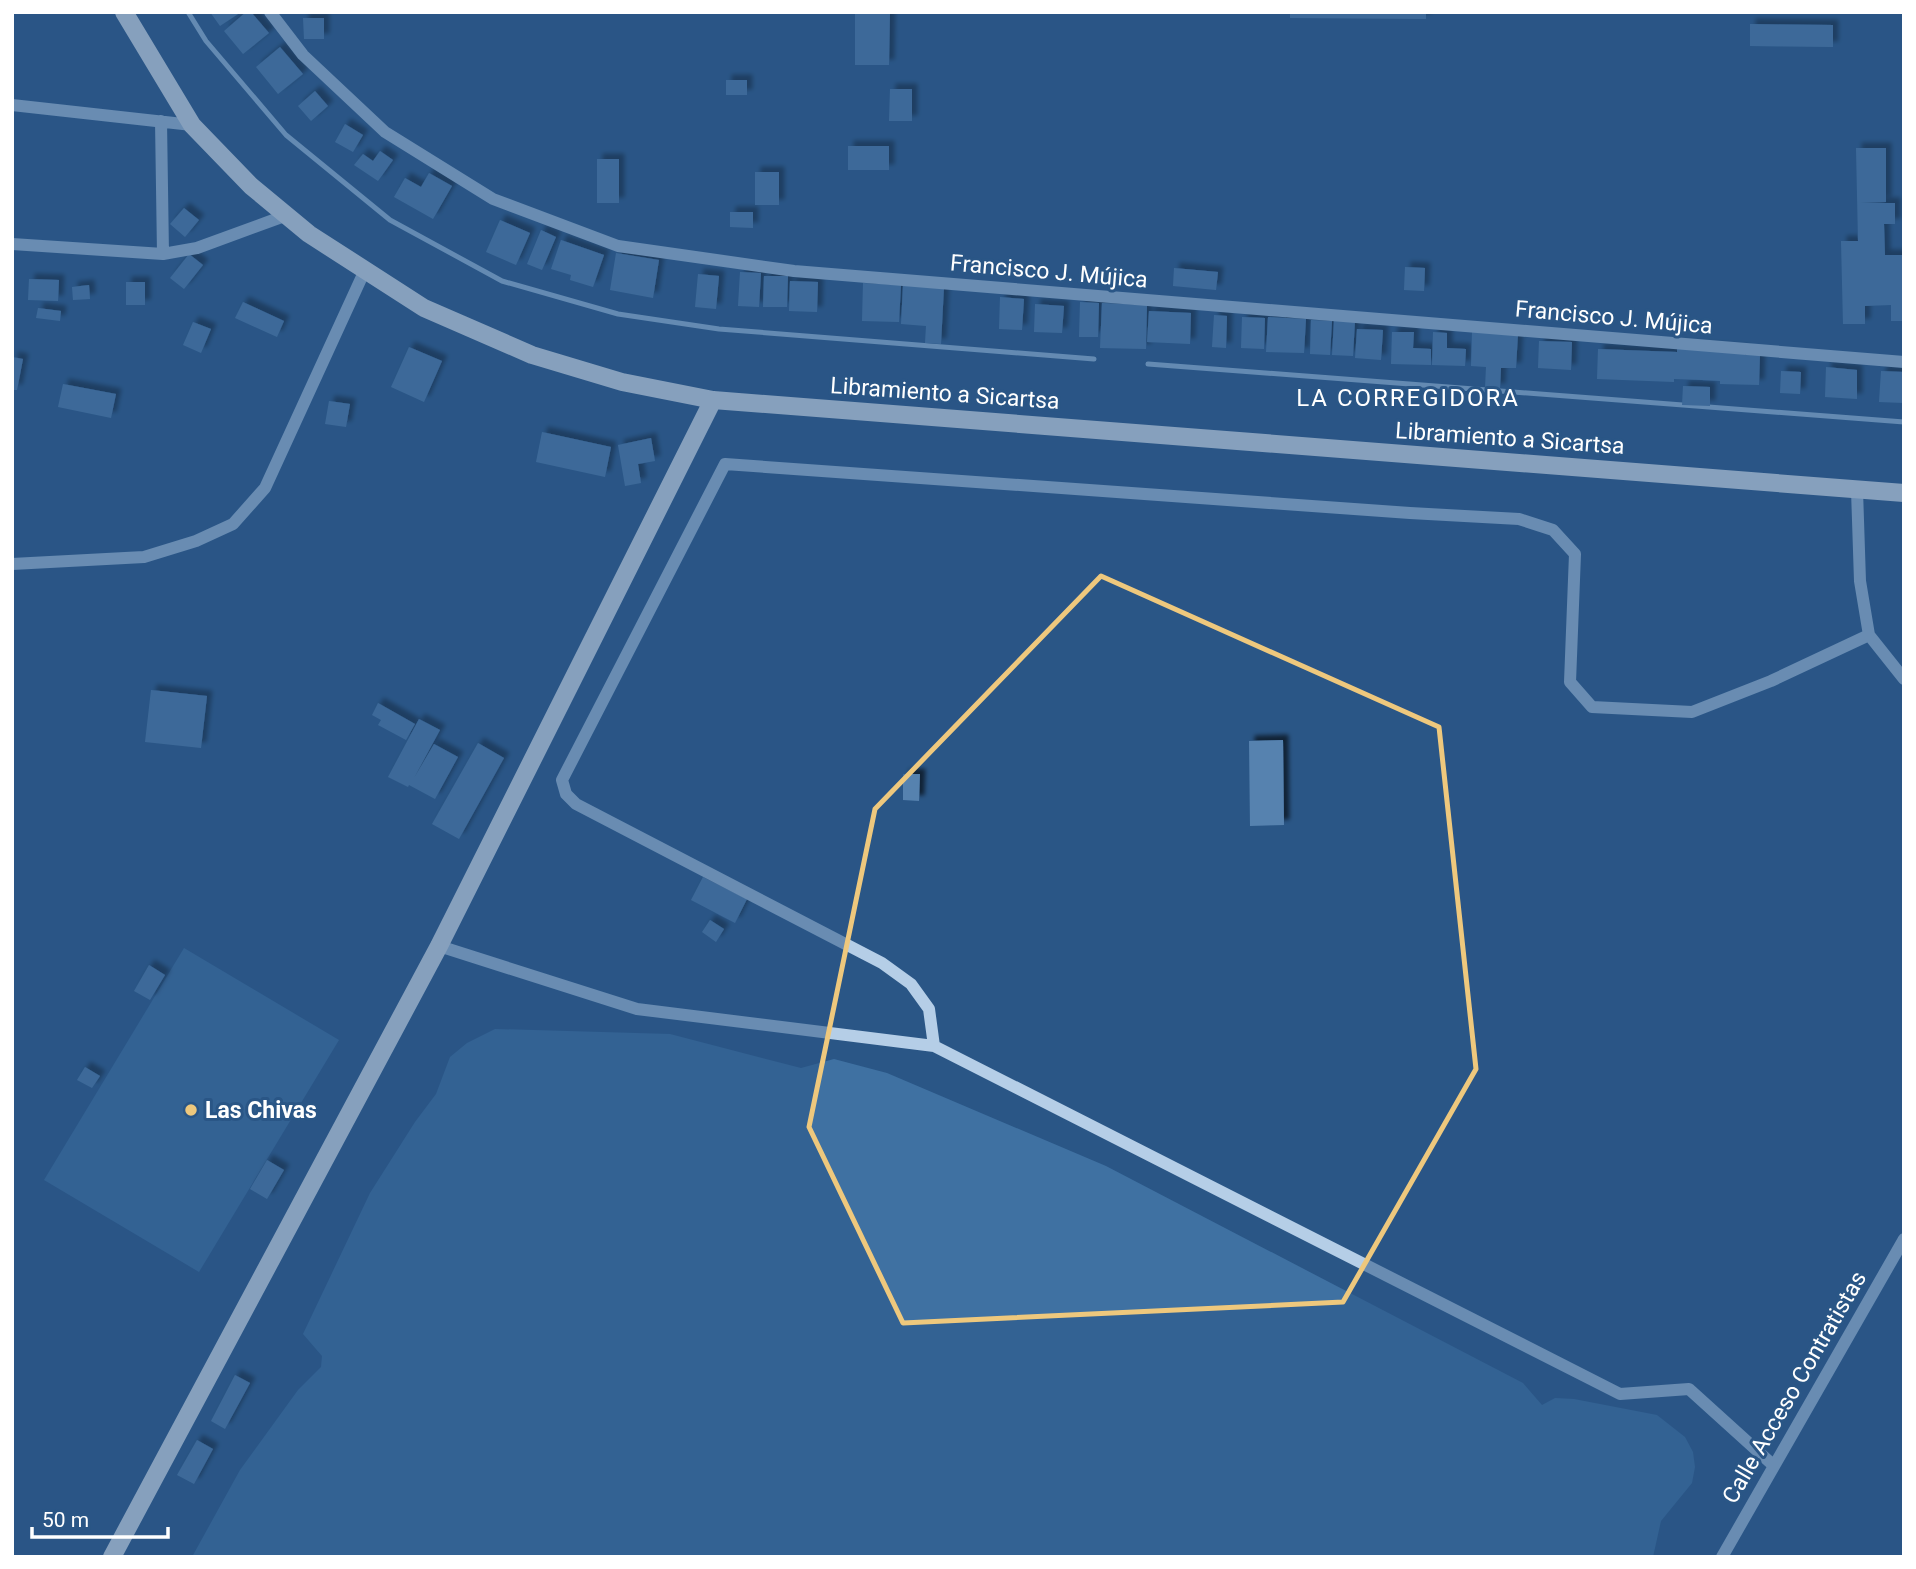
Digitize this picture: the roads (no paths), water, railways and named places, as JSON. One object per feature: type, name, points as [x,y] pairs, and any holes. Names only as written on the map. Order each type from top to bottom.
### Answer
[{"type":"main road","name":"Libramiento a Sicartsa","points":[[124,12],[192,125],[251,186],[309,234],[424,308],[532,355],[622,382],[713,400],[1904,493]]},
{"type":"main road","points":[[113,1557],[439,946],[713,400]]},
{"type":"street","name":"Francisco J. Mújica","points":[[270,12],[303,55],[384,132],[493,199],[618,246],[807,272],[1904,362]]},
{"type":"street","points":[[12,105],[192,125]]},
{"type":"street","points":[[161,121],[163,254]]},
{"type":"street","points":[[12,244],[163,254],[197,248],[287,215]]},
{"type":"street","points":[[12,564],[144,557],[196,541],[233,524],[265,488],[365,270]]},
{"type":"street","points":[[934,1046],[929,1009],[911,984],[882,963],[576,804],[566,794],[562,780],[724,464],[1519,519],[1553,530],[1574,554],[1570,682],[1592,707],[1692,712],[1770,681],[1869,635]]},
{"type":"street","points":[[1857,490],[1860,581],[1869,635],[1904,679]]},
{"type":"street","points":[[439,946],[637,1009],[934,1046],[1620,1394],[1689,1389],[1773,1465]]},
{"type":"street","name":"Calle Acceso Contratistas","points":[[1722,1557],[1904,1239]]},
{"type":"waterway","points":[[188,12],[206,41],[286,135],[390,220],[502,281],[618,314],[719,329],[1094,359]]},
{"type":"waterway","points":[[1148,364],[1904,422]]},
{"type":"place","name":"Las Chivas","points":[[191,1110]]},
{"type":"district","name":"LA CORREGIDORA","points":[[1408,398]]}]
